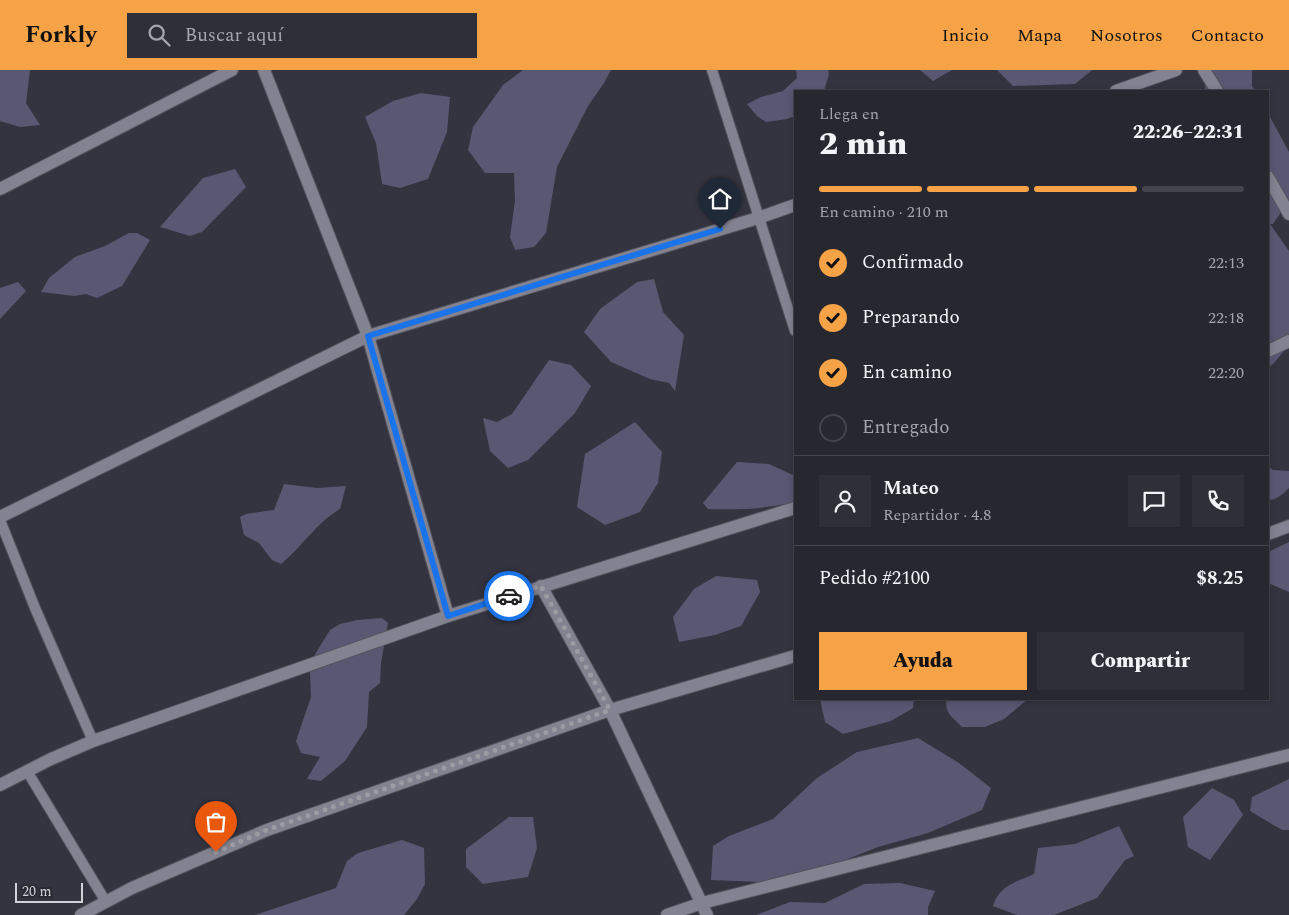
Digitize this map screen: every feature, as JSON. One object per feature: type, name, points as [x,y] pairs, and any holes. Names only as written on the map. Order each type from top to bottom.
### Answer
[{"type":"street","points":[[0,189],[232,70]]},
{"type":"street","points":[[264,70],[368,336],[448,616]]},
{"type":"street","points":[[1119,90],[1176,70]]},
{"type":"street","points":[[1204,70],[1216,90]]},
{"type":"street","points":[[1269,179],[1289,214]]},
{"type":"street","points":[[0,518],[368,336],[758,218],[794,205]]},
{"type":"street","points":[[1269,350],[1289,340]]},
{"type":"street","points":[[0,786],[51,759],[93,742],[448,616],[794,508]]},
{"type":"street","points":[[1269,534],[1289,526]]},
{"type":"street","points":[[541,586],[610,710],[707,915]]},
{"type":"street","points":[[81,915],[132,888],[267,830],[610,710],[794,656]]},
{"type":"street","points":[[667,915],[702,903],[1289,755]]},
{"type":"lane","points":[[712,70],[794,328]]},
{"type":"lane","points":[[0,518],[35,608],[93,742]]},
{"type":"lane","points":[[27,771],[106,902]]},
{"type":"shaded area","points":[[0,70],[30,70],[26,103],[40,125],[20,127],[0,121]]},
{"type":"shaded area","points":[[523,70],[611,70],[588,106],[557,167],[546,233],[534,247],[515,250],[510,237],[515,201],[514,173],[485,173],[468,150],[473,127],[503,85]]},
{"type":"shaded area","points":[[796,70],[828,70],[829,74],[824,90],[794,90],[794,116],[766,122],[757,116],[747,104],[761,97],[783,91],[797,78]]},
{"type":"shaded area","points":[[920,70],[952,70],[933,81]]},
{"type":"shaded area","points":[[997,70],[1092,70],[1075,84],[1013,86]]},
{"type":"shaded area","points":[[1202,70],[1252,70],[1252,86],[1254,90],[1204,90],[1209,73]]},
{"type":"shaded area","points":[[421,93],[450,97],[447,132],[428,179],[400,188],[382,184],[376,143],[365,117],[393,101]]},
{"type":"shaded area","points":[[1269,115],[1289,152],[1289,200],[1273,224],[1270,224],[1289,251],[1289,345],[1269,367]]},
{"type":"shaded area","points":[[235,169],[246,187],[202,232],[190,236],[160,227],[203,178]]},
{"type":"shaded area","points":[[129,233],[137,233],[150,240],[122,286],[97,298],[86,294],[74,296],[41,292],[49,278],[75,257],[105,246]]},
{"type":"shaded area","points":[[654,279],[663,312],[684,335],[675,391],[669,383],[650,379],[611,362],[584,332],[600,309],[637,282]]},
{"type":"shaded area","points":[[18,282],[26,291],[0,319],[0,288]]},
{"type":"shaded area","points":[[549,360],[571,365],[591,386],[575,413],[528,460],[508,468],[490,451],[483,418],[497,422],[512,414]]},
{"type":"shaded area","points":[[635,422],[662,452],[658,483],[640,512],[605,525],[577,507],[585,454]]},
{"type":"shaded area","points":[[737,462],[769,464],[794,476],[794,502],[773,506],[730,509],[708,509],[703,503]]},
{"type":"shaded area","points":[[1269,467],[1273,470],[1289,471],[1289,488],[1277,498],[1269,500]]},
{"type":"shaded area","points":[[284,484],[317,488],[346,486],[340,509],[316,528],[281,564],[272,560],[259,543],[244,535],[240,517],[246,514],[274,510]]},
{"type":"shaded area","points":[[1289,542],[1289,592],[1269,583],[1269,552]]},
{"type":"shaded area","points":[[716,576],[757,580],[760,592],[741,626],[715,635],[679,642],[673,617],[694,589]]},
{"type":"shaded area","points":[[382,618],[388,623],[381,663],[380,683],[369,692],[367,727],[345,761],[321,781],[307,779],[320,757],[301,753],[296,741],[311,697],[310,673],[314,656],[330,630],[340,624],[357,620]]},
{"type":"shaded area","points":[[820,700],[914,700],[913,708],[891,721],[843,734],[825,722]]},
{"type":"shaded area","points":[[947,700],[1027,700],[1004,719],[985,727],[962,727],[948,711]]},
{"type":"shaded area","points":[[918,738],[959,763],[991,788],[982,810],[928,833],[878,847],[815,872],[760,882],[711,880],[713,846],[729,836],[773,819],[817,778],[857,752]]},
{"type":"shaded area","points":[[1289,779],[1289,830],[1282,830],[1250,811],[1252,797]]},
{"type":"shaded area","points":[[1212,788],[1234,800],[1243,815],[1210,860],[1188,847],[1183,817]]},
{"type":"shaded area","points":[[509,817],[533,817],[537,848],[528,877],[483,884],[466,867],[466,849]]},
{"type":"shaded area","points":[[1119,826],[1134,856],[1125,860],[1097,898],[1054,915],[1017,915],[993,906],[1004,889],[1034,874],[1038,848],[1075,844]]},
{"type":"shaded area","points":[[402,840],[424,848],[425,884],[417,899],[404,915],[255,915],[336,888],[347,861],[358,853]]},
{"type":"shaded area","points":[[900,883],[935,891],[928,907],[928,915],[756,915],[790,902],[825,903],[864,884]]},
{"type":"way so far","points":[[216,852],[267,830],[610,710],[541,586],[509,596]]},
{"type":"route","points":[[509,596],[448,616],[368,336],[720,229]]}]
